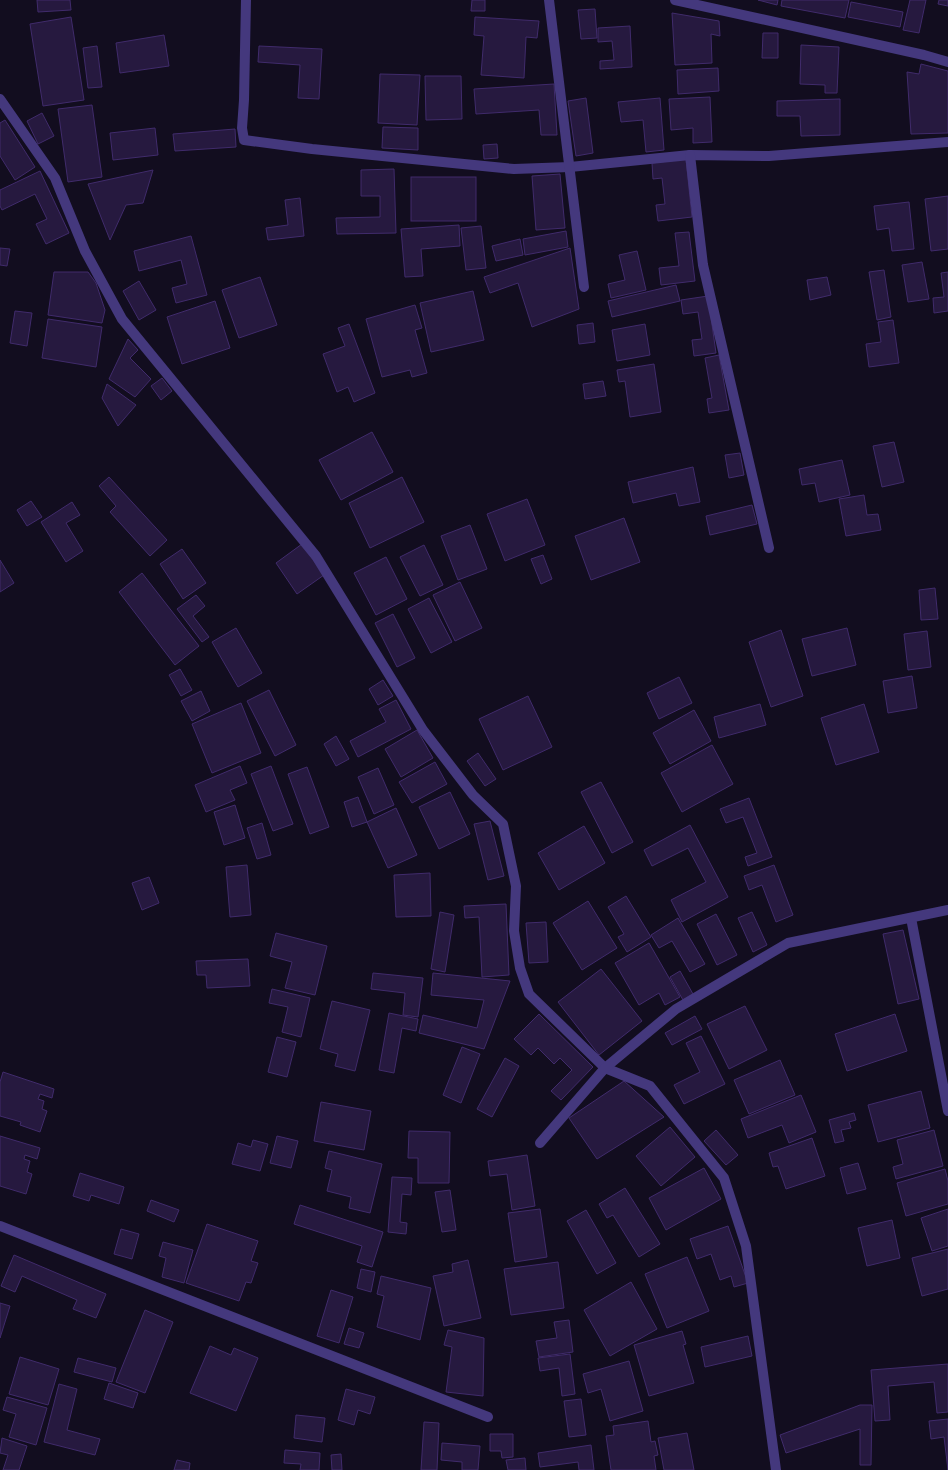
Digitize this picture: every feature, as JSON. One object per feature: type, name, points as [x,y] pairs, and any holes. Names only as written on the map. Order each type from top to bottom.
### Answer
[{"type":"street","points":[[246,0],[242,128],[244,140],[312,149],[514,169],[570,167],[690,155],[769,156],[948,142]]},
{"type":"street","points":[[549,0],[584,287]]},
{"type":"street","points":[[675,0],[924,55],[948,62]]},
{"type":"street","points":[[0,99],[55,178],[85,251],[122,319],[316,556],[423,730],[473,795],[503,824],[516,886],[514,931],[520,968],[530,994],[605,1068],[650,1086],[724,1178],[746,1246],[776,1470]]},
{"type":"street","points":[[690,155],[703,265],[769,548]]},
{"type":"street","points":[[540,1143],[605,1068],[676,1010],[788,943],[948,910]]},
{"type":"street","points":[[911,918],[948,1111]]},
{"type":"street","points":[[0,1226],[488,1417]]},
{"type":"building","points":[[37,0],[70,0],[71,10],[38,12]]},
{"type":"building","points":[[472,0],[485,0],[485,11],[471,11]]},
{"type":"building","points":[[758,0],[778,0],[777,5]]},
{"type":"building","points":[[782,0],[849,0],[845,18],[781,6]]},
{"type":"building","points":[[910,0],[926,0],[919,33],[903,30]]},
{"type":"building","points":[[939,0],[948,0],[948,6],[938,4]]},
{"type":"building","points":[[851,2],[903,12],[900,27],[848,17]]},
{"type":"building","points":[[595,9],[597,38],[581,39],[578,10]]},
{"type":"building","points":[[672,13],[719,21],[720,36],[711,34],[712,63],[675,65]]},
{"type":"building","points":[[71,17],[84,100],[43,106],[30,24]]},
{"type":"building","points":[[475,17],[539,21],[537,38],[526,37],[524,78],[481,75],[484,36],[474,35]]},
{"type":"building","points":[[630,26],[632,67],[600,69],[600,61],[614,60],[612,41],[598,42],[598,28]]},
{"type":"building","points":[[763,33],[778,33],[778,58],[762,58]]},
{"type":"building","points":[[164,35],[169,66],[120,73],[116,43]]},
{"type":"building","points":[[801,45],[839,47],[837,93],[825,93],[825,85],[800,84]]},
{"type":"building","points":[[97,46],[102,87],[88,88],[83,48]]},
{"type":"building","points":[[259,46],[322,49],[319,99],[298,98],[300,65],[258,62]]},
{"type":"building","points":[[921,64],[948,71],[948,133],[911,134],[907,72],[919,74]]},
{"type":"building","points":[[718,68],[719,91],[678,94],[677,70]]},
{"type":"building","points":[[380,74],[420,75],[417,125],[378,123]]},
{"type":"building","points":[[425,76],[461,76],[462,119],[426,120]]},
{"type":"building","points":[[554,84],[557,135],[541,135],[539,110],[476,114],[474,89]]},
{"type":"building","points":[[710,97],[712,142],[693,143],[693,128],[671,130],[669,99]]},
{"type":"building","points":[[586,98],[593,153],[576,156],[568,101]]},
{"type":"building","points":[[660,98],[664,150],[646,152],[643,120],[621,122],[618,102]]},
{"type":"building","points":[[840,99],[840,135],[801,136],[800,116],[777,116],[777,101]]},
{"type":"building","points":[[92,105],[102,177],[68,182],[58,109]]},
{"type":"building","points":[[42,113],[54,136],[38,144],[27,121]]},
{"type":"building","points":[[5,120],[35,167],[15,180],[0,156],[0,123]]},
{"type":"building","points":[[383,127],[418,128],[418,150],[382,148]]},
{"type":"building","points":[[155,128],[158,155],[113,160],[110,133]]},
{"type":"building","points":[[235,129],[236,147],[175,151],[173,134]]},
{"type":"building","points":[[497,144],[498,158],[484,159],[483,145]]},
{"type":"building","points":[[686,159],[692,217],[658,221],[656,205],[665,204],[662,178],[653,179],[652,163]]},
{"type":"building","points":[[394,169],[396,233],[337,234],[336,218],[380,217],[380,196],[361,196],[361,170]]},
{"type":"building","points":[[153,170],[143,203],[126,205],[110,240],[88,184]]},
{"type":"building","points":[[40,171],[69,233],[46,244],[36,224],[47,219],[35,194],[2,210],[0,206],[0,190]]},
{"type":"building","points":[[560,174],[565,228],[536,230],[532,176]]},
{"type":"building","points":[[411,177],[476,177],[476,221],[411,221]]},
{"type":"building","points":[[948,196],[948,249],[931,251],[925,199]]},
{"type":"building","points":[[300,198],[304,236],[268,240],[266,228],[288,225],[285,200]]},
{"type":"building","points":[[909,202],[914,249],[892,251],[889,228],[877,230],[874,206]]},
{"type":"building","points":[[459,225],[460,246],[421,249],[423,276],[405,277],[401,229]]},
{"type":"building","points":[[481,226],[486,268],[466,270],[461,228]]},
{"type":"building","points":[[566,231],[568,247],[525,255],[523,239]]},
{"type":"building","points":[[689,232],[695,281],[661,285],[659,268],[679,266],[675,233]]},
{"type":"building","points":[[191,236],[207,295],[176,303],[172,288],[187,284],[181,260],[139,271],[134,251]]},
{"type":"building","points":[[520,239],[523,255],[496,261],[492,246]]},
{"type":"building","points":[[0,248],[10,249],[7,266],[0,265]]},
{"type":"building","points":[[570,248],[579,309],[532,327],[518,283],[490,293],[484,277]]},
{"type":"building","points":[[637,251],[646,290],[611,298],[608,284],[625,280],[619,255]]},
{"type":"building","points":[[922,262],[929,299],[908,302],[902,265]]},
{"type":"building","points":[[884,270],[891,317],[877,320],[869,272]]},
{"type":"building","points":[[54,272],[88,272],[96,283],[105,310],[102,323],[48,315]]},
{"type":"building","points":[[948,272],[948,311],[934,313],[933,298],[944,297],[941,273]]},
{"type":"building","points":[[260,277],[277,325],[239,338],[222,290]]},
{"type":"building","points":[[827,277],[831,295],[810,300],[807,280]]},
{"type":"building","points":[[139,281],[156,310],[139,320],[123,291]]},
{"type":"building","points":[[676,285],[680,301],[612,317],[608,301]]},
{"type":"building","points":[[473,291],[484,340],[431,352],[420,303]]},
{"type":"building","points":[[708,296],[716,353],[694,356],[692,340],[702,339],[698,312],[683,314],[681,300]]},
{"type":"building","points":[[215,301],[230,348],[182,364],[167,317]]},
{"type":"building","points":[[415,305],[422,328],[415,330],[427,373],[412,377],[410,370],[382,377],[366,319]]},
{"type":"building","points":[[15,311],[32,313],[27,346],[10,343]]},
{"type":"building","points":[[48,319],[102,327],[96,367],[42,358]]},
{"type":"building","points":[[893,320],[899,363],[869,367],[866,344],[881,342],[878,322]]},
{"type":"building","points":[[593,323],[595,342],[579,344],[577,325]]},
{"type":"building","points":[[349,324],[375,393],[354,402],[348,387],[337,392],[323,354],[345,346],[338,328]]},
{"type":"building","points":[[645,324],[650,355],[617,361],[612,330]]},
{"type":"building","points":[[128,339],[138,350],[130,358],[151,379],[135,397],[109,379]]},
{"type":"building","points":[[719,355],[729,410],[709,413],[707,399],[712,398],[705,358]]},
{"type":"building","points":[[654,364],[661,412],[630,417],[625,381],[619,382],[617,370]]},
{"type":"building","points":[[162,378],[172,391],[161,400],[151,386]]},
{"type":"building","points":[[603,381],[606,396],[585,399],[583,384]]},
{"type":"building","points":[[107,384],[136,405],[118,426],[102,398]]},
{"type":"building","points":[[372,432],[393,472],[341,500],[319,460]]},
{"type":"building","points":[[894,442],[904,482],[882,487],[873,446]]},
{"type":"building","points":[[740,453],[744,475],[729,478],[725,455]]},
{"type":"building","points":[[842,460],[850,495],[819,502],[815,483],[802,485],[799,469]]},
{"type":"building","points":[[693,467],[700,502],[679,506],[676,493],[633,503],[628,482]]},
{"type":"building","points":[[109,477],[167,540],[150,556],[110,512],[116,506],[99,486]]},
{"type":"building","points":[[402,477],[424,522],[370,548],[349,503]]},
{"type":"building","points":[[864,495],[867,515],[878,514],[881,530],[846,536],[839,499]]},
{"type":"building","points":[[527,499],[545,545],[505,561],[487,514]]},
{"type":"building","points":[[31,501],[42,517],[27,526],[17,510]]},
{"type":"building","points":[[72,502],[80,515],[66,523],[83,551],[66,562],[41,522]]},
{"type":"building","points":[[752,505],[757,524],[710,535],[706,516]]},
{"type":"building","points":[[624,518],[640,562],[591,580],[575,536]]},
{"type":"building","points":[[470,525],[487,569],[458,580],[441,536]]},
{"type":"building","points":[[302,544],[324,575],[297,594],[276,563]]},
{"type":"building","points":[[424,545],[443,585],[420,596],[400,557]]},
{"type":"building","points":[[182,549],[206,583],[183,599],[160,564]]},
{"type":"building","points":[[543,555],[552,579],[541,584],[531,559]]},
{"type":"building","points":[[386,557],[407,599],[376,615],[354,573]]},
{"type":"building","points":[[0,560],[14,583],[0,592]]},
{"type":"building","points":[[142,573],[199,646],[175,665],[119,592]]},
{"type":"building","points":[[460,582],[482,628],[455,641],[433,595]]},
{"type":"building","points":[[935,588],[938,619],[921,620],[919,590]]},
{"type":"building","points":[[196,595],[205,606],[193,616],[209,637],[202,642],[177,609]]},
{"type":"building","points":[[429,598],[452,642],[431,653],[408,609]]},
{"type":"building","points":[[393,614],[415,658],[397,667],[375,623]]},
{"type":"building","points":[[236,628],[262,673],[238,687],[212,642]]},
{"type":"building","points":[[847,628],[856,665],[812,676],[802,639]]},
{"type":"building","points":[[781,630],[803,696],[771,707],[749,642]]},
{"type":"building","points":[[927,631],[931,667],[908,670],[904,634]]},
{"type":"building","points":[[180,669],[192,690],[181,696],[169,675]]},
{"type":"building","points":[[912,676],[917,708],[888,713],[883,681]]},
{"type":"building","points":[[679,677],[692,703],[659,719],[647,693]]},
{"type":"building","points":[[383,680],[393,696],[378,705],[369,689]]},
{"type":"building","points":[[269,690],[296,745],[275,756],[247,701]]},
{"type":"building","points":[[201,691],[210,711],[192,721],[181,701]]},
{"type":"building","points":[[528,696],[552,747],[503,770],[479,719]]},
{"type":"building","points":[[396,700],[411,729],[358,757],[350,741],[386,722],[379,709]]},
{"type":"building","points":[[241,703],[261,753],[212,773],[192,724]]},
{"type":"building","points":[[760,704],[766,725],[719,738],[714,717]]},
{"type":"building","points":[[864,704],[879,752],[836,765],[821,718]]},
{"type":"building","points":[[694,710],[711,741],[670,764],[653,733]]},
{"type":"building","points":[[417,730],[433,758],[401,777],[385,749]]},
{"type":"building","points":[[336,736],[349,759],[336,766],[324,744]]},
{"type":"building","points":[[712,745],[733,784],[682,812],[661,773]]},
{"type":"building","points":[[478,753],[496,779],[485,786],[467,761]]},
{"type":"building","points":[[435,762],[447,784],[412,803],[399,782]]},
{"type":"building","points":[[240,766],[247,783],[230,790],[235,800],[206,812],[195,785]]},
{"type":"building","points":[[271,766],[293,824],[273,831],[251,774]]},
{"type":"building","points":[[307,767],[329,827],[310,834],[288,774]]},
{"type":"building","points":[[378,768],[394,805],[374,814],[358,777]]},
{"type":"building","points":[[601,782],[633,842],[612,853],[581,792]]},
{"type":"building","points":[[450,792],[470,834],[439,849],[419,807]]},
{"type":"building","points":[[358,797],[367,822],[352,827],[344,802]]},
{"type":"building","points":[[749,798],[772,857],[748,866],[745,857],[757,853],[743,817],[726,823],[720,809]]},
{"type":"building","points":[[235,805],[245,838],[224,845],[214,812]]},
{"type":"building","points":[[396,808],[417,855],[388,868],[367,822]]},
{"type":"building","points":[[490,821],[504,876],[488,880],[474,824]]},
{"type":"building","points":[[262,823],[271,855],[257,859],[247,828]]},
{"type":"building","points":[[690,825],[728,897],[682,922],[671,900],[706,882],[688,848],[652,866],[644,850]]},
{"type":"building","points":[[584,826],[605,863],[559,890],[538,853]]},
{"type":"building","points":[[247,865],[251,915],[230,917],[226,867]]},
{"type":"building","points":[[774,865],[793,915],[776,922],[762,885],[749,890],[744,876]]},
{"type":"building","points":[[430,873],[431,916],[396,917],[394,875]]},
{"type":"building","points":[[149,877],[159,903],[142,910],[132,883]]},
{"type":"building","points":[[626,896],[651,937],[627,952],[618,937],[624,934],[608,907]]},
{"type":"building","points":[[588,901],[617,948],[582,970],[553,923]]},
{"type":"building","points":[[506,904],[509,975],[482,977],[479,917],[465,918],[464,906]]},
{"type":"building","points":[[440,912],[454,915],[445,972],[431,969]]},
{"type":"building","points":[[752,912],[767,945],[753,952],[738,918]]},
{"type":"building","points":[[716,914],[737,955],[717,965],[697,924]]},
{"type":"building","points":[[678,918],[705,964],[690,972],[672,941],[659,948],[651,935]]},
{"type":"building","points":[[546,922],[548,962],[529,963],[526,923]]},
{"type":"building","points":[[903,930],[919,999],[898,1004],[883,934]]},
{"type":"building","points":[[276,933],[327,946],[315,995],[285,988],[292,962],[270,956]]},
{"type":"building","points":[[649,943],[680,997],[665,1005],[659,993],[639,1005],[615,963]]},
{"type":"building","points":[[248,959],[250,986],[207,988],[206,975],[197,975],[196,961]]},
{"type":"building","points":[[601,969],[642,1021],[599,1055],[558,1002]]},
{"type":"building","points":[[680,971],[693,994],[683,1000],[670,977]]},
{"type":"building","points":[[373,973],[423,978],[418,1017],[403,1015],[405,993],[371,989]]},
{"type":"building","points":[[433,973],[510,981],[484,1049],[419,1033],[423,1015],[477,1028],[484,1000],[431,995]]},
{"type":"building","points":[[272,989],[310,998],[301,1037],[282,1032],[288,1007],[269,1003]]},
{"type":"building","points":[[332,1001],[370,1010],[355,1071],[335,1066],[338,1054],[320,1049]]},
{"type":"building","points":[[745,1006],[767,1050],[729,1069],[707,1024]]},
{"type":"building","points":[[389,1013],[418,1019],[416,1031],[402,1028],[394,1073],[379,1070]]},
{"type":"building","points":[[539,1014],[593,1067],[561,1100],[551,1091],[572,1070],[560,1058],[554,1064],[538,1048],[531,1055],[514,1039]]},
{"type":"building","points":[[895,1014],[907,1051],[847,1071],[835,1034]]},
{"type":"building","points":[[695,1016],[702,1029],[672,1045],[665,1033]]},
{"type":"building","points":[[701,1036],[725,1084],[684,1104],[674,1085],[700,1072],[686,1043]]},
{"type":"building","points":[[277,1037],[296,1042],[287,1077],[268,1072]]},
{"type":"building","points":[[462,1047],[480,1054],[461,1103],[443,1095]]},
{"type":"building","points":[[505,1058],[519,1066],[492,1117],[477,1109]]},
{"type":"building","points":[[780,1060],[795,1095],[749,1114],[734,1080]]},
{"type":"building","points":[[3,1072],[54,1089],[52,1098],[40,1094],[38,1099],[44,1101],[42,1109],[47,1111],[40,1132],[20,1125],[21,1122],[0,1116],[0,1082]]},
{"type":"building","points":[[624,1081],[664,1117],[597,1159],[569,1118]]},
{"type":"building","points":[[921,1091],[930,1128],[878,1142],[868,1105]]},
{"type":"building","points":[[801,1095],[816,1132],[789,1143],[782,1125],[748,1138],[741,1119]]},
{"type":"building","points":[[321,1102],[371,1111],[364,1150],[314,1141]]},
{"type":"building","points":[[854,1113],[856,1120],[849,1122],[851,1128],[841,1130],[844,1141],[835,1143],[829,1120]]},
{"type":"building","points":[[670,1127],[695,1157],[661,1186],[636,1156]]},
{"type":"building","points":[[716,1130],[738,1155],[726,1165],[704,1141]]},
{"type":"building","points":[[934,1130],[943,1166],[896,1179],[893,1167],[903,1164],[897,1140]]},
{"type":"building","points":[[409,1131],[450,1132],[449,1183],[418,1183],[418,1158],[408,1158]]},
{"type":"building","points":[[0,1136],[40,1148],[37,1159],[25,1155],[24,1159],[30,1161],[27,1172],[32,1174],[26,1194],[0,1186]]},
{"type":"building","points":[[277,1136],[298,1141],[291,1168],[270,1163]]},
{"type":"building","points":[[812,1138],[825,1176],[786,1189],[778,1166],[773,1167],[769,1153]]},
{"type":"building","points":[[253,1140],[268,1144],[260,1171],[232,1164],[238,1143],[251,1147]]},
{"type":"building","points":[[329,1151],[382,1164],[370,1213],[349,1208],[351,1197],[327,1191],[332,1170],[325,1168]]},
{"type":"building","points":[[527,1155],[535,1206],[512,1210],[507,1174],[490,1176],[488,1161]]},
{"type":"building","points":[[858,1163],[866,1189],[847,1194],[840,1168]]},
{"type":"building","points":[[704,1168],[721,1199],[666,1230],[649,1198]]},
{"type":"building","points":[[945,1169],[948,1181],[948,1204],[906,1216],[897,1183]]},
{"type":"building","points":[[80,1173],[124,1187],[119,1204],[91,1195],[89,1201],[73,1196]]},
{"type":"building","points":[[392,1177],[412,1178],[411,1195],[402,1194],[400,1222],[407,1223],[406,1234],[388,1232]]},
{"type":"building","points":[[625,1188],[660,1244],[639,1257],[613,1215],[607,1218],[599,1204]]},
{"type":"building","points":[[450,1190],[456,1230],[442,1232],[435,1192]]},
{"type":"building","points":[[151,1200],[179,1210],[174,1222],[147,1211]]},
{"type":"building","points":[[300,1205],[383,1232],[372,1267],[357,1262],[362,1246],[294,1224]]},
{"type":"building","points":[[540,1209],[547,1257],[515,1262],[508,1213]]},
{"type":"building","points":[[948,1209],[948,1246],[932,1251],[921,1218]]},
{"type":"building","points":[[586,1210],[616,1263],[597,1274],[567,1221]]},
{"type":"building","points":[[892,1220],[900,1258],[867,1266],[858,1228]]},
{"type":"building","points":[[207,1224],[258,1241],[251,1261],[258,1263],[251,1283],[246,1282],[239,1301],[186,1283]]},
{"type":"building","points":[[728,1226],[748,1283],[734,1287],[731,1276],[720,1280],[711,1254],[697,1259],[690,1239]]},
{"type":"building","points":[[121,1229],[139,1234],[132,1259],[114,1254]]},
{"type":"building","points":[[163,1242],[193,1250],[184,1283],[162,1277],[166,1258],[159,1256]]},
{"type":"building","points":[[948,1249],[948,1289],[922,1296],[912,1258]]},
{"type":"building","points":[[14,1255],[106,1294],[96,1318],[73,1309],[77,1300],[22,1276],[15,1292],[1,1286]]},
{"type":"building","points":[[687,1257],[709,1311],[667,1328],[645,1274]]},
{"type":"building","points":[[468,1260],[481,1318],[444,1326],[433,1276],[453,1272],[452,1264]]},
{"type":"building","points":[[558,1262],[564,1308],[511,1315],[504,1269]]},
{"type":"building","points":[[361,1269],[375,1272],[371,1292],[357,1288]]},
{"type":"building","points":[[381,1276],[431,1288],[420,1340],[377,1327],[384,1296],[377,1294]]},
{"type":"building","points":[[631,1282],[657,1329],[610,1356],[584,1310]]},
{"type":"building","points":[[331,1290],[353,1297],[339,1343],[317,1336]]},
{"type":"building","points":[[0,1303],[10,1306],[0,1338]]},
{"type":"building","points":[[145,1310],[173,1322],[145,1393],[116,1382]]},
{"type":"building","points":[[569,1320],[573,1352],[539,1357],[536,1341],[557,1338],[554,1322]]},
{"type":"building","points":[[349,1328],[364,1333],[359,1348],[344,1344]]},
{"type":"building","points":[[448,1330],[484,1338],[483,1396],[446,1392],[452,1347],[444,1345]]},
{"type":"building","points":[[682,1331],[686,1344],[683,1345],[694,1383],[649,1396],[634,1345]]},
{"type":"building","points":[[748,1336],[752,1356],[705,1367],[701,1347]]},
{"type":"building","points":[[210,1346],[231,1355],[234,1348],[258,1358],[236,1411],[190,1393]]},
{"type":"building","points":[[570,1354],[575,1394],[562,1396],[559,1368],[540,1371],[538,1358]]},
{"type":"building","points":[[20,1357],[59,1369],[48,1405],[9,1394]]},
{"type":"building","points":[[78,1358],[116,1368],[112,1382],[74,1372]]},
{"type":"building","points":[[629,1361],[643,1411],[610,1421],[601,1389],[588,1393],[583,1374]]},
{"type":"building","points":[[948,1364],[948,1412],[937,1413],[934,1382],[888,1386],[890,1420],[875,1421],[871,1370]]},
{"type":"building","points":[[109,1383],[138,1393],[133,1408],[104,1399]]},
{"type":"building","points":[[59,1384],[77,1389],[67,1430],[100,1439],[95,1455],[44,1442]]},
{"type":"building","points":[[346,1389],[375,1397],[370,1414],[358,1410],[354,1425],[338,1420]]},
{"type":"building","points":[[7,1397],[47,1408],[36,1445],[9,1437],[16,1414],[3,1410]]},
{"type":"building","points":[[581,1399],[586,1435],[569,1437],[564,1401]]},
{"type":"building","points":[[860,1405],[872,1405],[871,1465],[860,1465],[860,1429],[786,1453],[780,1435]]},
{"type":"building","points":[[296,1415],[325,1418],[322,1442],[294,1438]]},
{"type":"building","points":[[948,1419],[948,1470],[944,1437],[931,1439],[929,1421]]},
{"type":"building","points":[[648,1421],[651,1442],[655,1441],[658,1455],[654,1456],[656,1470],[611,1470],[606,1436],[614,1435],[613,1426]]},
{"type":"building","points":[[424,1422],[439,1423],[437,1470],[421,1470]]},
{"type":"building","points":[[687,1433],[694,1470],[664,1470],[658,1438]]},
{"type":"building","points":[[490,1434],[513,1434],[513,1457],[502,1458],[501,1451],[490,1451]]},
{"type":"building","points":[[2,1438],[27,1446],[19,1470],[3,1470],[8,1455],[0,1453]]},
{"type":"building","points":[[442,1443],[480,1446],[478,1470],[462,1470],[462,1462],[441,1460]]},
{"type":"building","points":[[591,1445],[594,1470],[579,1470],[578,1462],[540,1467],[538,1453]]},
{"type":"building","points":[[285,1450],[320,1453],[319,1470],[300,1470],[301,1464],[284,1463]]},
{"type":"building","points":[[341,1454],[342,1470],[332,1470],[331,1455]]},
{"type":"building","points":[[525,1458],[526,1470],[508,1470],[506,1460]]},
{"type":"building","points":[[177,1460],[190,1463],[189,1470],[174,1470]]}]
